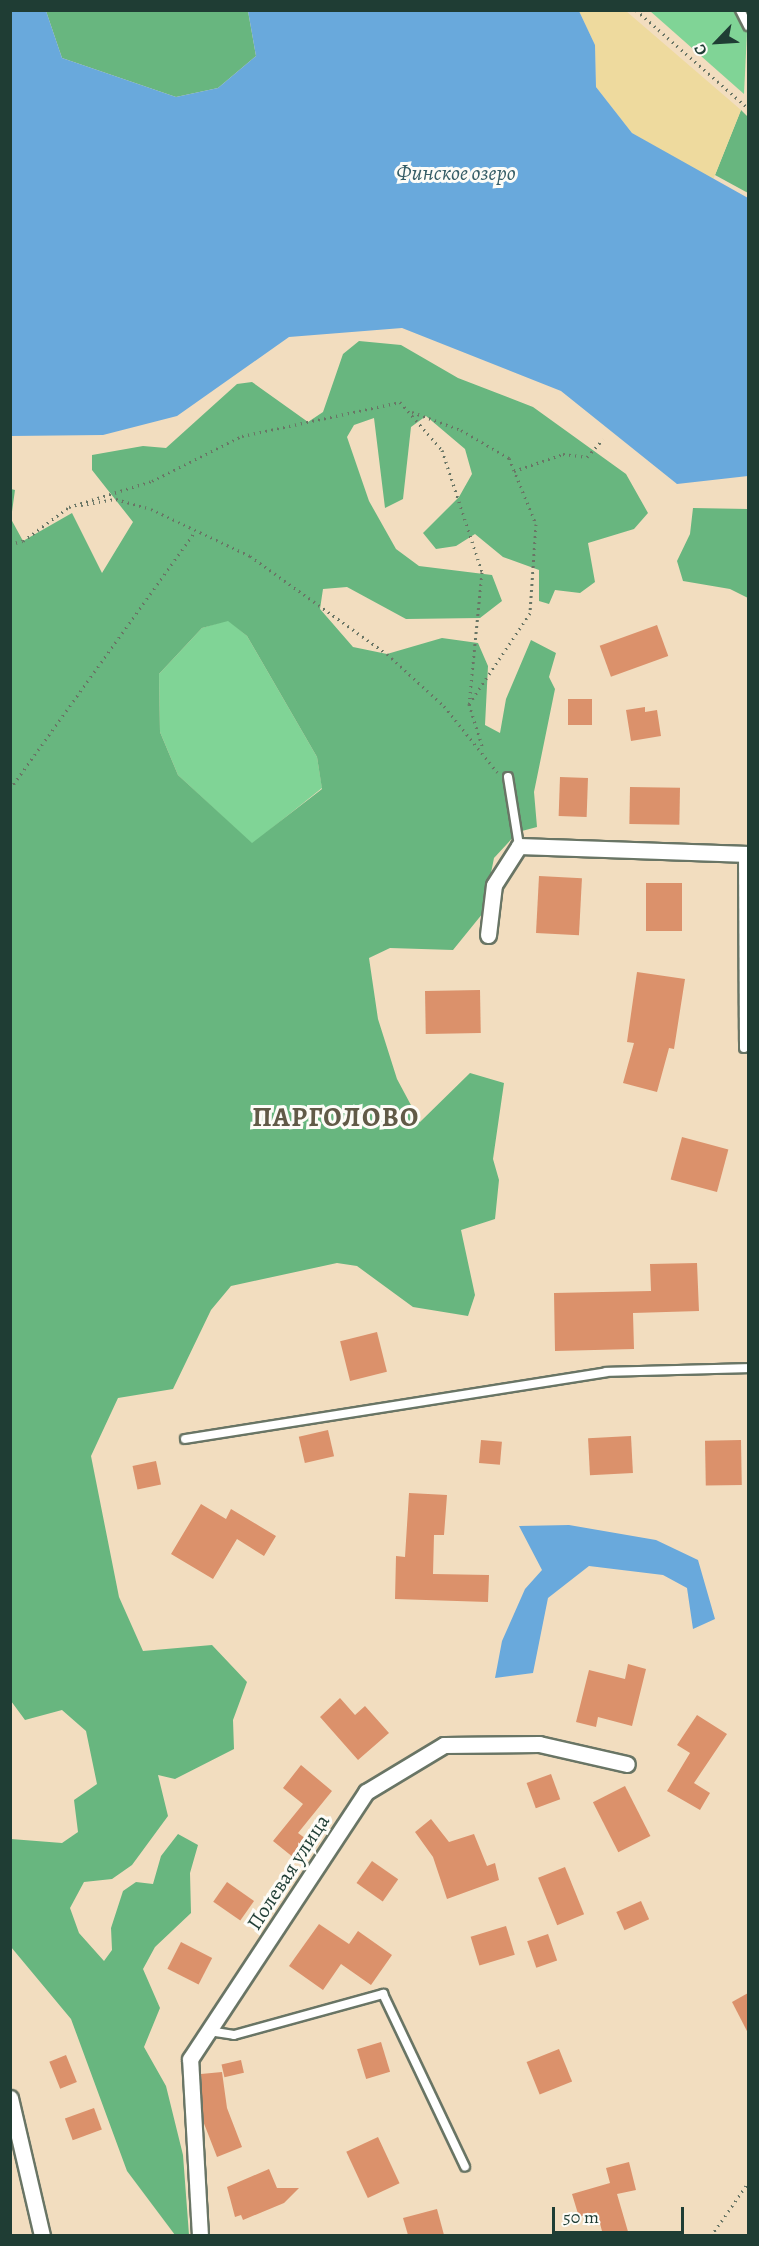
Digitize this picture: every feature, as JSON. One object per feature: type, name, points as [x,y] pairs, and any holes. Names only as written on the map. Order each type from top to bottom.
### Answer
[{"type":"street","points":[[488,935],[494,885],[519,846],[746,854]]},
{"type":"street","name":"Полевая улица","points":[[200,2235],[190,2059],[366,1792],[444,1745],[539,1744],[627,1764]]},
{"type":"street","points":[[10,2098],[42,2235]]},
{"type":"lane","points":[[740,10],[748,26]]},
{"type":"lane","points":[[508,777],[519,846]]},
{"type":"lane","points":[[744,1048],[746,854]]},
{"type":"lane","points":[[185,1439],[606,1372],[748,1368]]},
{"type":"lane","points":[[208,2031],[234,2035],[383,1994],[465,2167]]},
{"type":"path","points":[[636,10],[748,108]]},
{"type":"path","points":[[10,544],[23,541],[69,507],[152,481],[242,436],[400,402],[411,411],[442,450],[482,572],[469,704],[483,749],[387,654],[250,555],[194,534],[151,509],[116,499],[69,507]]},
{"type":"path","points":[[411,411],[461,430],[509,458],[536,524],[530,613],[469,704]]},
{"type":"path","points":[[514,471],[563,454],[587,457],[603,439]]},
{"type":"path","points":[[10,789],[194,534]]},
{"type":"path","points":[[711,2235],[748,2183]]},
{"type":"green space","points":[[46,11],[248,11],[256,56],[218,88],[176,97],[62,58]]},
{"type":"green space","points":[[650,11],[748,11],[744,94]]},
{"type":"green space","points":[[741,110],[748,117],[748,193],[715,175]]},
{"type":"green space","points":[[359,341],[401,345],[458,378],[533,407],[626,474],[648,513],[634,529],[588,543],[595,582],[580,593],[555,590],[549,604],[539,601],[539,570],[503,557],[475,534],[456,546],[436,549],[423,533],[459,497],[472,474],[465,449],[426,416],[411,427],[403,499],[385,508],[374,418],[354,425],[347,437],[369,501],[396,549],[419,566],[492,575],[502,601],[480,618],[406,619],[347,587],[323,589],[320,609],[353,647],[387,654],[442,638],[478,643],[488,666],[485,725],[500,733],[506,699],[531,640],[556,653],[549,677],[555,689],[534,792],[537,827],[518,832],[494,858],[483,913],[453,950],[390,948],[369,958],[378,1019],[397,1079],[420,1122],[470,1073],[504,1083],[493,1159],[499,1180],[495,1219],[461,1230],[475,1295],[468,1316],[413,1307],[357,1266],[337,1263],[231,1286],[211,1310],[173,1389],[118,1398],[91,1456],[119,1597],[143,1651],[212,1645],[247,1682],[233,1720],[234,1749],[175,1779],[158,1775],[168,1816],[132,1865],[112,1879],[84,1882],[70,1908],[79,1933],[104,1961],[112,1950],[111,1928],[123,1891],[136,1882],[153,1884],[161,1856],[178,1834],[198,1845],[190,1873],[191,1913],[155,1947],[143,1969],[160,2008],[144,2047],[166,2086],[183,2155],[189,2235],[175,2235],[127,2171],[71,2019],[11,1947],[11,1839],[62,1843],[78,1832],[74,1800],[97,1784],[86,1731],[62,1710],[25,1720],[11,1701],[11,519],[23,541],[72,513],[102,573],[133,522],[92,470],[92,455],[143,446],[166,448],[237,384],[252,382],[308,422],[323,412],[343,354]],"holes":[[[228,621],[247,636],[317,757],[322,789],[252,843],[178,775],[160,732],[159,674],[202,628]]]},
{"type":"green space","points":[[11,489],[15,490],[11,519]]},
{"type":"green space","points":[[693,508],[748,509],[748,598],[730,589],[683,581],[677,561],[690,534]]},
{"type":"green space","points":[[228,620],[247,636],[317,757],[322,788],[252,844],[178,775],[160,732],[159,674],[202,628]]},
{"type":"sand","points":[[579,11],[626,11],[741,110],[713,180],[632,133],[596,87],[595,45]]},
{"type":"water","name":"Финское озеро","points":[[10,11],[46,11],[62,58],[176,97],[218,88],[256,56],[248,11],[579,11],[595,45],[596,87],[632,133],[748,198],[748,476],[677,484],[561,391],[402,328],[289,337],[177,416],[103,435],[11,436]]},
{"type":"water","points":[[569,1525],[656,1540],[698,1560],[715,1619],[693,1629],[687,1588],[663,1575],[589,1566],[548,1598],[533,1673],[495,1678],[502,1641],[525,1589],[542,1570],[519,1526]]},
{"type":"building","points":[[657,625],[668,656],[611,677],[600,646]]},
{"type":"building","points":[[568,699],[592,699],[592,725],[568,725]]},
{"type":"building","points":[[645,707],[645,712],[657,710],[661,736],[631,741],[626,710]]},
{"type":"building","points":[[560,777],[588,778],[587,817],[559,816]]},
{"type":"building","points":[[630,787],[680,788],[679,825],[629,824]]},
{"type":"building","points":[[539,876],[582,878],[579,935],[536,933]]},
{"type":"building","points":[[646,883],[682,883],[682,931],[646,931]]},
{"type":"building","points":[[637,972],[685,979],[674,1049],[669,1048],[657,1092],[623,1083],[634,1043],[627,1042]]},
{"type":"building","points":[[480,990],[481,1033],[426,1034],[425,991]]},
{"type":"building","points":[[682,1137],[728,1149],[717,1192],[671,1180]]},
{"type":"building","points":[[697,1263],[699,1311],[633,1313],[634,1349],[555,1351],[554,1293],[651,1291],[650,1264]]},
{"type":"building","points":[[377,1332],[387,1372],[350,1381],[340,1341]]},
{"type":"building","points":[[328,1430],[334,1456],[305,1463],[299,1437]]},
{"type":"building","points":[[631,1436],[633,1473],[590,1475],[588,1438]]},
{"type":"building","points":[[481,1440],[502,1442],[500,1465],[479,1463]]},
{"type":"building","points":[[741,1440],[742,1485],[706,1486],[705,1441]]},
{"type":"building","points":[[156,1461],[161,1484],[138,1489],[133,1466]]},
{"type":"building","points":[[409,1493],[447,1495],[444,1535],[434,1535],[433,1574],[489,1575],[488,1602],[395,1599],[396,1556],[405,1557]]},
{"type":"building","points":[[201,1504],[226,1519],[231,1509],[276,1536],[264,1556],[237,1539],[213,1579],[171,1554]]},
{"type":"building","points":[[628,1664],[646,1669],[632,1726],[598,1717],[596,1727],[576,1722],[589,1670],[625,1679]]},
{"type":"building","points":[[340,1698],[355,1715],[365,1706],[389,1733],[358,1760],[320,1717]]},
{"type":"building","points":[[697,1715],[727,1734],[694,1783],[710,1793],[700,1810],[667,1791],[690,1753],[677,1745]]},
{"type":"building","points":[[301,1765],[332,1791],[298,1833],[313,1844],[299,1862],[273,1841],[303,1804],[283,1788]]},
{"type":"building","points":[[551,1774],[560,1799],[536,1808],[527,1783]]},
{"type":"building","points":[[625,1786],[650,1836],[618,1852],[593,1802]]},
{"type":"building","points":[[431,1819],[449,1842],[474,1834],[487,1866],[495,1863],[499,1880],[447,1899],[433,1857],[415,1832]]},
{"type":"building","points":[[372,1861],[398,1879],[383,1901],[357,1883]]},
{"type":"building","points":[[565,1867],[584,1914],[557,1925],[538,1878]]},
{"type":"building","points":[[227,1882],[254,1901],[240,1921],[213,1902]]},
{"type":"building","points":[[641,1901],[649,1919],[624,1930],[616,1912]]},
{"type":"building","points":[[319,1924],[349,1944],[358,1931],[392,1955],[371,1985],[341,1964],[323,1990],[289,1966]]},
{"type":"building","points":[[506,1926],[515,1955],[479,1966],[471,1937]]},
{"type":"building","points":[[548,1934],[557,1960],[536,1968],[527,1941]]},
{"type":"building","points":[[181,1942],[212,1958],[199,1985],[167,1969]]},
{"type":"building","points":[[748,1993],[748,2033],[732,2002]]},
{"type":"building","points":[[381,2042],[390,2072],[366,2079],[357,2049]]},
{"type":"building","points":[[559,2049],[572,2081],[540,2095],[527,2062]]},
{"type":"building","points":[[66,2055],[77,2082],[60,2089],[49,2062]]},
{"type":"building","points":[[241,2060],[244,2073],[224,2077],[222,2064]]},
{"type":"building","points":[[222,2072],[227,2108],[242,2147],[217,2157],[203,2121],[201,2074]]},
{"type":"building","points":[[94,2108],[102,2130],[73,2140],[65,2119]]},
{"type":"building","points":[[378,2137],[400,2183],[368,2198],[346,2152]]},
{"type":"building","points":[[629,2162],[636,2190],[617,2194],[629,2235],[603,2235],[597,2212],[579,2217],[572,2194],[610,2183],[606,2168]]},
{"type":"building","points":[[269,2169],[277,2188],[299,2188],[284,2203],[243,2220],[241,2215],[235,2217],[227,2187]]},
{"type":"building","points":[[437,2209],[444,2235],[408,2235],[403,2218]]},
{"type":"district","name":"ПАРГОЛОВО","points":[[336,1118]]}]
